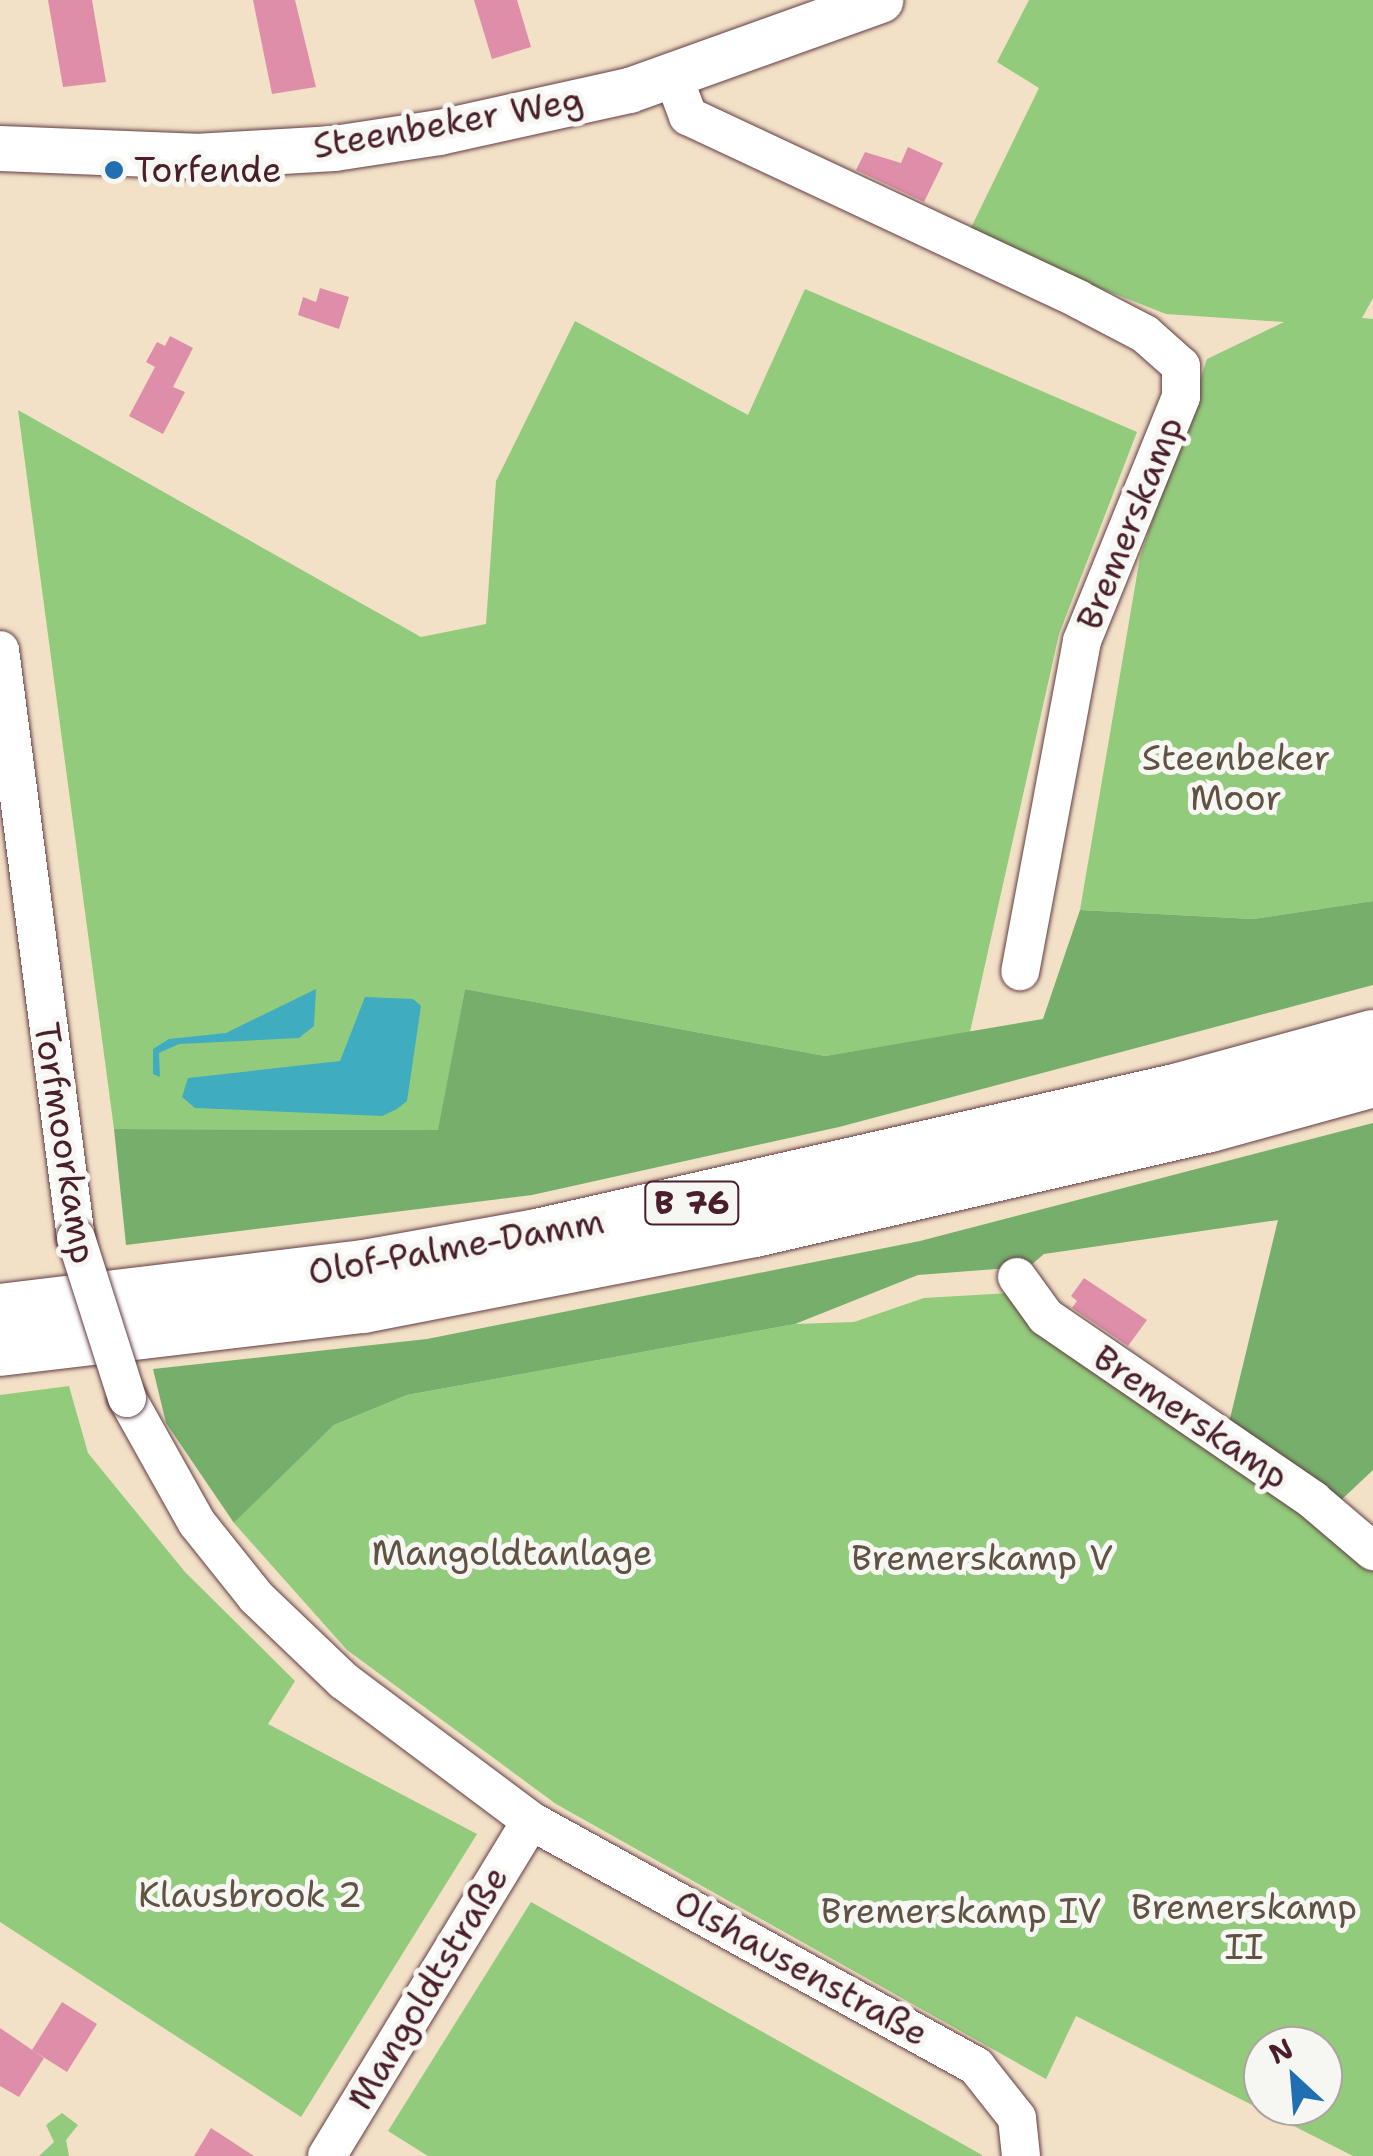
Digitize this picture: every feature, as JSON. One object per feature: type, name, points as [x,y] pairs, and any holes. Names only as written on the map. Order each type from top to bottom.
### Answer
[{"type":"highway","name":"Olof-Palme-Damm","points":[[0,1310],[345,1269],[537,1235],[800,1180],[1373,1036]]},
{"type":"highway","name":"Olof-Palme-Damm","points":[[0,1350],[363,1308],[736,1235],[1210,1126],[1373,1081]]},
{"type":"main road","name":"Steenbeker Weg","points":[[0,148],[195,156],[334,148],[516,116],[674,76],[880,0]]},
{"type":"street","name":"Bremerskamp","points":[[674,76],[688,116],[1078,299],[1145,334],[1181,366],[1181,397],[1082,641],[1020,971]]},
{"type":"street","name":"Torfmoorkamp","points":[[0,650],[76,1238],[127,1398],[165,1474],[256,1597],[344,1681],[531,1820]]},
{"type":"street","name":"Bremerskamp","points":[[1017,1277],[1046,1316],[1313,1500],[1373,1551]]},
{"type":"street","name":"Mangoldtstraße","points":[[327,2156],[531,1820]]},
{"type":"street","name":"Olshausenstraße","points":[[531,1820],[962,2057],[1006,2098],[1018,2118],[1021,2156]]},
{"type":"green space","name":"Steenbeker Moor","points":[[1029,0],[1373,0],[1373,298],[1362,318],[1373,319],[1373,901],[1253,919],[1080,910],[1140,557],[1207,359],[1284,322],[1166,314],[967,236],[1039,88],[997,62]]},
{"type":"green space","points":[[805,289],[1137,432],[1059,634],[970,1032],[825,1056],[465,989],[439,1130],[114,1129],[18,410],[421,637],[486,624],[496,481],[575,321],[748,415]]},
{"type":"green space","points":[[1373,901],[1373,985],[839,1127],[532,1195],[126,1245],[114,1129],[438,1130],[465,989],[825,1056],[1043,1019],[1080,910],[1253,919]]},
{"type":"green space","points":[[1373,1123],[1373,1470],[1338,1503],[1227,1431],[1278,1220],[1044,1254],[1017,1277],[1009,1268],[918,1275],[795,1324],[407,1395],[334,1425],[234,1523],[166,1423],[153,1369],[427,1339],[920,1241]]},
{"type":"green space","points":[[1010,1293],[1061,1351],[1320,1514],[1373,1562],[1373,2156],[1353,2156],[1294,2126],[1343,2126],[1343,2026],[1243,2026],[1243,2100],[1076,2016],[1046,2079],[556,1804],[347,1650],[234,1523],[334,1425],[407,1395],[795,1324],[854,1322],[924,1298]]},
{"type":"green space","name":"Klausbrook 2","points":[[69,1386],[88,1453],[185,1572],[295,1681],[268,1724],[477,1834],[301,2117],[0,1922],[0,1395]]},
{"type":"green space","points":[[531,1902],[982,2156],[428,2156],[388,2131]]},
{"type":"green space","points":[[62,2113],[78,2125],[66,2140],[69,2156],[39,2156],[54,2142],[46,2125]]},
{"type":"water","points":[[316,989],[314,1026],[299,1038],[179,1044],[159,1053],[160,1077],[153,1074],[153,1049],[169,1039],[226,1033]]},
{"type":"water","points":[[365,997],[413,999],[421,1006],[407,1101],[397,1109],[382,1116],[195,1108],[182,1097],[188,1078],[340,1061]]},
{"type":"building","points":[[48,0],[92,0],[106,82],[63,87]]},
{"type":"building","points":[[253,0],[295,0],[316,87],[272,94]]},
{"type":"building","points":[[474,0],[517,0],[531,47],[492,59]]},
{"type":"building","points":[[908,147],[943,163],[924,202],[856,170],[865,152],[901,163]]},
{"type":"building","points":[[320,288],[349,297],[339,329],[298,315],[303,297],[316,302]]},
{"type":"building","points":[[170,336],[193,348],[173,387],[185,392],[163,434],[129,416],[155,367],[146,362],[157,342],[165,346]]},
{"type":"building","points":[[1084,1278],[1147,1320],[1128,1346],[1072,1308],[1077,1301],[1071,1296]]},
{"type":"building","points":[[62,2002],[97,2024],[67,2072],[32,2050]]},
{"type":"building","points":[[0,2028],[44,2058],[19,2097],[0,2086]]},
{"type":"building","points":[[211,2128],[254,2156],[194,2156]]},
{"type":"place","name":"Torfende","points":[[114,170]]},
{"type":"park label","name":"Mangoldtanlage","points":[[512,1553]]},
{"type":"park label","name":"Bremerskamp V","points":[[982,1558]]},
{"type":"park label","name":"Bremerskamp IV","points":[[961,1911]]},
{"type":"park label","name":"Bremerskamp II","points":[[1244,1927]]}]
